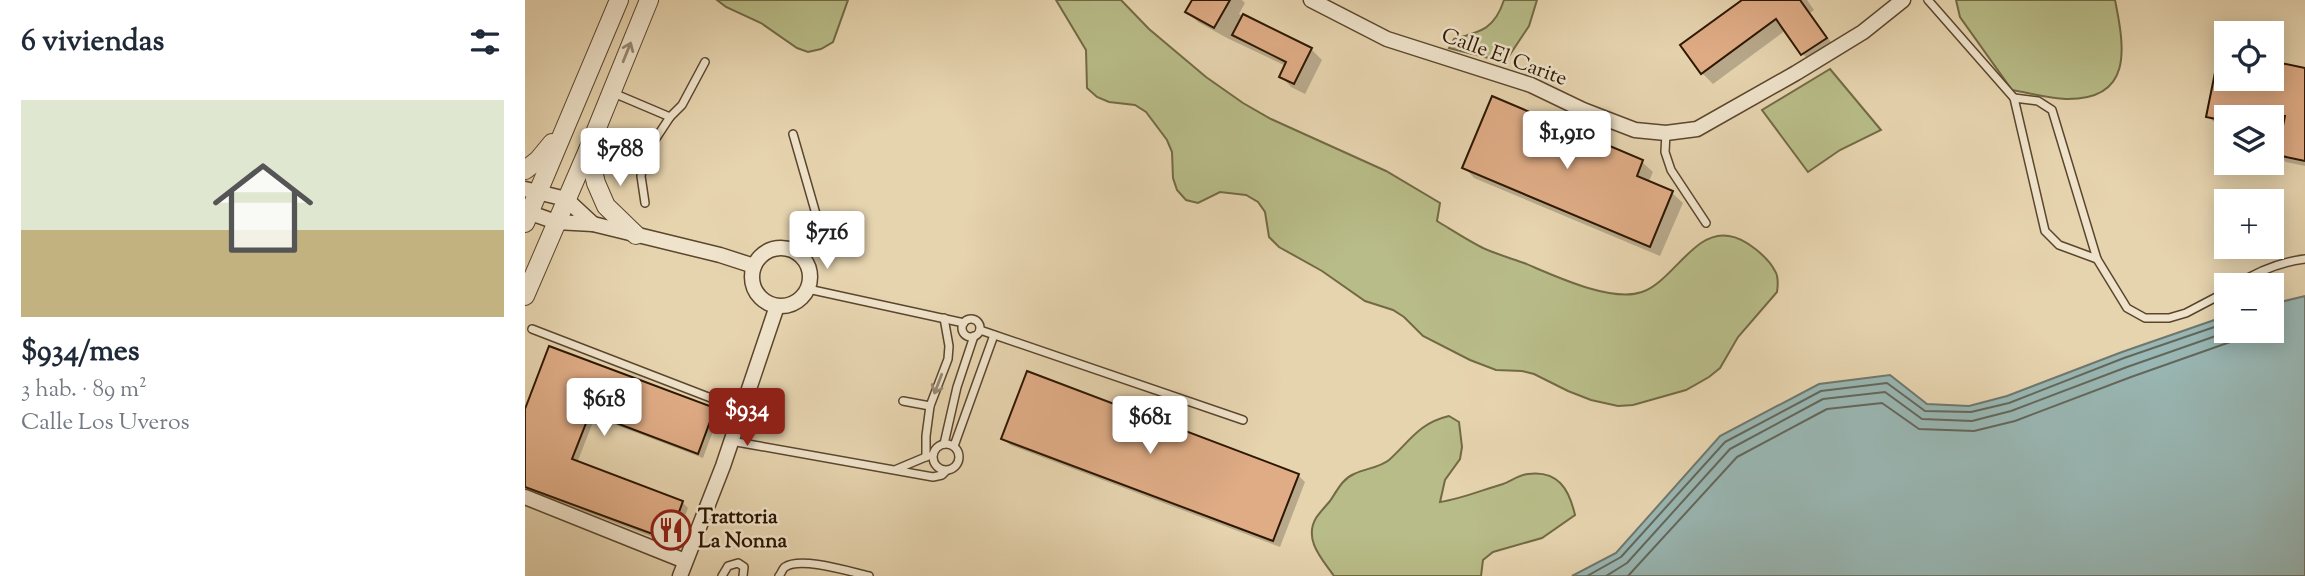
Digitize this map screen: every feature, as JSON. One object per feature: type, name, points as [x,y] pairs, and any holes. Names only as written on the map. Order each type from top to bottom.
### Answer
[{"type":"street","points":[[619,0],[565,127],[531,190],[526,216],[556,222],[593,224],[754,266]]},
{"type":"street","points":[[525,296],[649,0]]},
{"type":"street","name":"Calle El Carite","points":[[1311,0],[1387,40],[1531,85],[1583,110],[1635,130],[1666,133],[1697,129],[1863,32],[1903,0]]},
{"type":"street","points":[[525,170],[538,160],[565,127]]},
{"type":"street","points":[[588,150],[596,183],[606,206],[636,234]]},
{"type":"street","points":[[531,190],[566,199],[593,224]]},
{"type":"street","points":[[778,248],[793,251],[805,260],[810,274],[808,289],[799,301],[777,306],[763,300],[754,288],[754,266],[763,254],[778,248]]},
{"type":"street","points":[[680,576],[731,441],[777,306]]},
{"type":"street","points":[[525,497],[685,561]]},
{"type":"lane","points":[[1928,0],[2014,98],[2045,231],[2059,245],[2097,259]]},
{"type":"lane","points":[[645,203],[641,176],[645,155],[670,117],[682,105],[705,62]]},
{"type":"lane","points":[[611,92],[670,117]]},
{"type":"lane","points":[[2014,98],[2038,101],[2052,110],[2097,259],[2127,308],[2145,318],[2169,318],[2186,313],[2214,298]]},
{"type":"lane","points":[[1666,133],[1665,152],[1671,170],[1706,223]]},
{"type":"lane","points":[[793,134],[816,215],[805,260]]},
{"type":"lane","points":[[2256,273],[2291,260],[2305,259]]},
{"type":"lane","points":[[808,289],[964,323],[967,320],[975,320],[978,323],[977,333],[957,387],[944,444],[926,457],[897,470]]},
{"type":"lane","points":[[926,457],[930,406],[948,359],[949,346],[944,318]]},
{"type":"lane","points":[[964,323],[964,333],[994,335],[1243,420]]},
{"type":"lane","points":[[532,329],[741,410]]},
{"type":"lane","points":[[954,446],[994,335]]},
{"type":"lane","points":[[903,401],[930,406]]},
{"type":"lane","points":[[731,441],[933,477],[951,470],[958,463],[959,453],[954,446],[944,444]]},
{"type":"lane","points":[[935,450],[933,461],[946,471]]},
{"type":"lane","points":[[722,576],[728,566],[738,563],[744,567],[743,576]]},
{"type":"lane","points":[[779,576],[784,567],[794,564],[821,566],[867,576]]},
{"type":"lane","points":[[819,576],[821,566]]},
{"type":"green space","points":[[717,0],[848,0],[833,42],[808,52]]},
{"type":"green space","points":[[1056,0],[1121,0],[1149,29],[1206,77],[1243,103],[1271,119],[1386,171],[1440,203],[1437,221],[1488,250],[1582,286],[1615,294],[1629,294],[1642,292],[1653,286],[1705,240],[1729,236],[1749,244],[1767,260],[1777,276],[1777,292],[1738,337],[1720,368],[1709,377],[1686,390],[1633,405],[1618,406],[1591,400],[1534,374],[1496,370],[1470,360],[1423,336],[1393,310],[1365,301],[1322,271],[1279,247],[1269,237],[1265,212],[1258,202],[1246,195],[1220,192],[1198,203],[1186,200],[1177,190],[1173,178],[1172,152],[1167,140],[1146,112],[1135,105],[1109,102],[1097,97],[1087,88],[1086,50]]},
{"type":"green space","points":[[1504,0],[1537,0],[1529,26],[1505,62],[1449,48],[1454,39],[1480,31],[1492,23]]},
{"type":"green space","points":[[1956,0],[2115,0],[2122,53],[2114,81],[2103,91],[2088,97],[2066,99],[2012,90],[1960,17]]},
{"type":"green space","points":[[1830,69],[1881,130],[1840,150],[1808,172],[1762,110]]},
{"type":"green space","points":[[1449,416],[1459,422],[1462,447],[1460,459],[1445,480],[1440,502],[1464,497],[1525,475],[1538,474],[1547,475],[1561,483],[1575,515],[1542,538],[1493,552],[1483,560],[1481,576],[1334,576],[1313,542],[1313,526],[1318,516],[1346,479],[1385,463],[1422,428]]},
{"type":"water","points":[[2305,296],[2305,576],[1572,576],[1616,553],[1720,436],[1819,384],[1890,375],[1927,404],[1969,406],[2007,396],[2214,320],[2214,343],[2284,343],[2284,301]]},
{"type":"building","points":[[1192,0],[1230,0],[1214,28],[1185,12]]},
{"type":"building","points":[[1742,0],[1800,0],[1827,38],[1801,55],[1776,19],[1701,74],[1680,45]]},
{"type":"building","points":[[1243,14],[1312,48],[1294,84],[1279,77],[1286,62],[1232,35]]},
{"type":"building","points":[[2284,64],[2305,68],[2305,161],[2284,156],[2284,105],[2214,105],[2214,119],[2206,117],[2214,78],[2214,91],[2284,91]]},
{"type":"building","points":[[1492,96],[1643,160],[1637,176],[1673,191],[1650,247],[1462,168]]},
{"type":"building","points":[[549,346],[715,408],[698,454],[590,413],[572,459],[683,501],[669,540],[525,487],[525,409]]},
{"type":"building","points":[[1027,371],[1299,474],[1273,541],[1001,439]]},
{"type":"place","name":"Trattoria La Nonna","points":[[671,530]]}]
